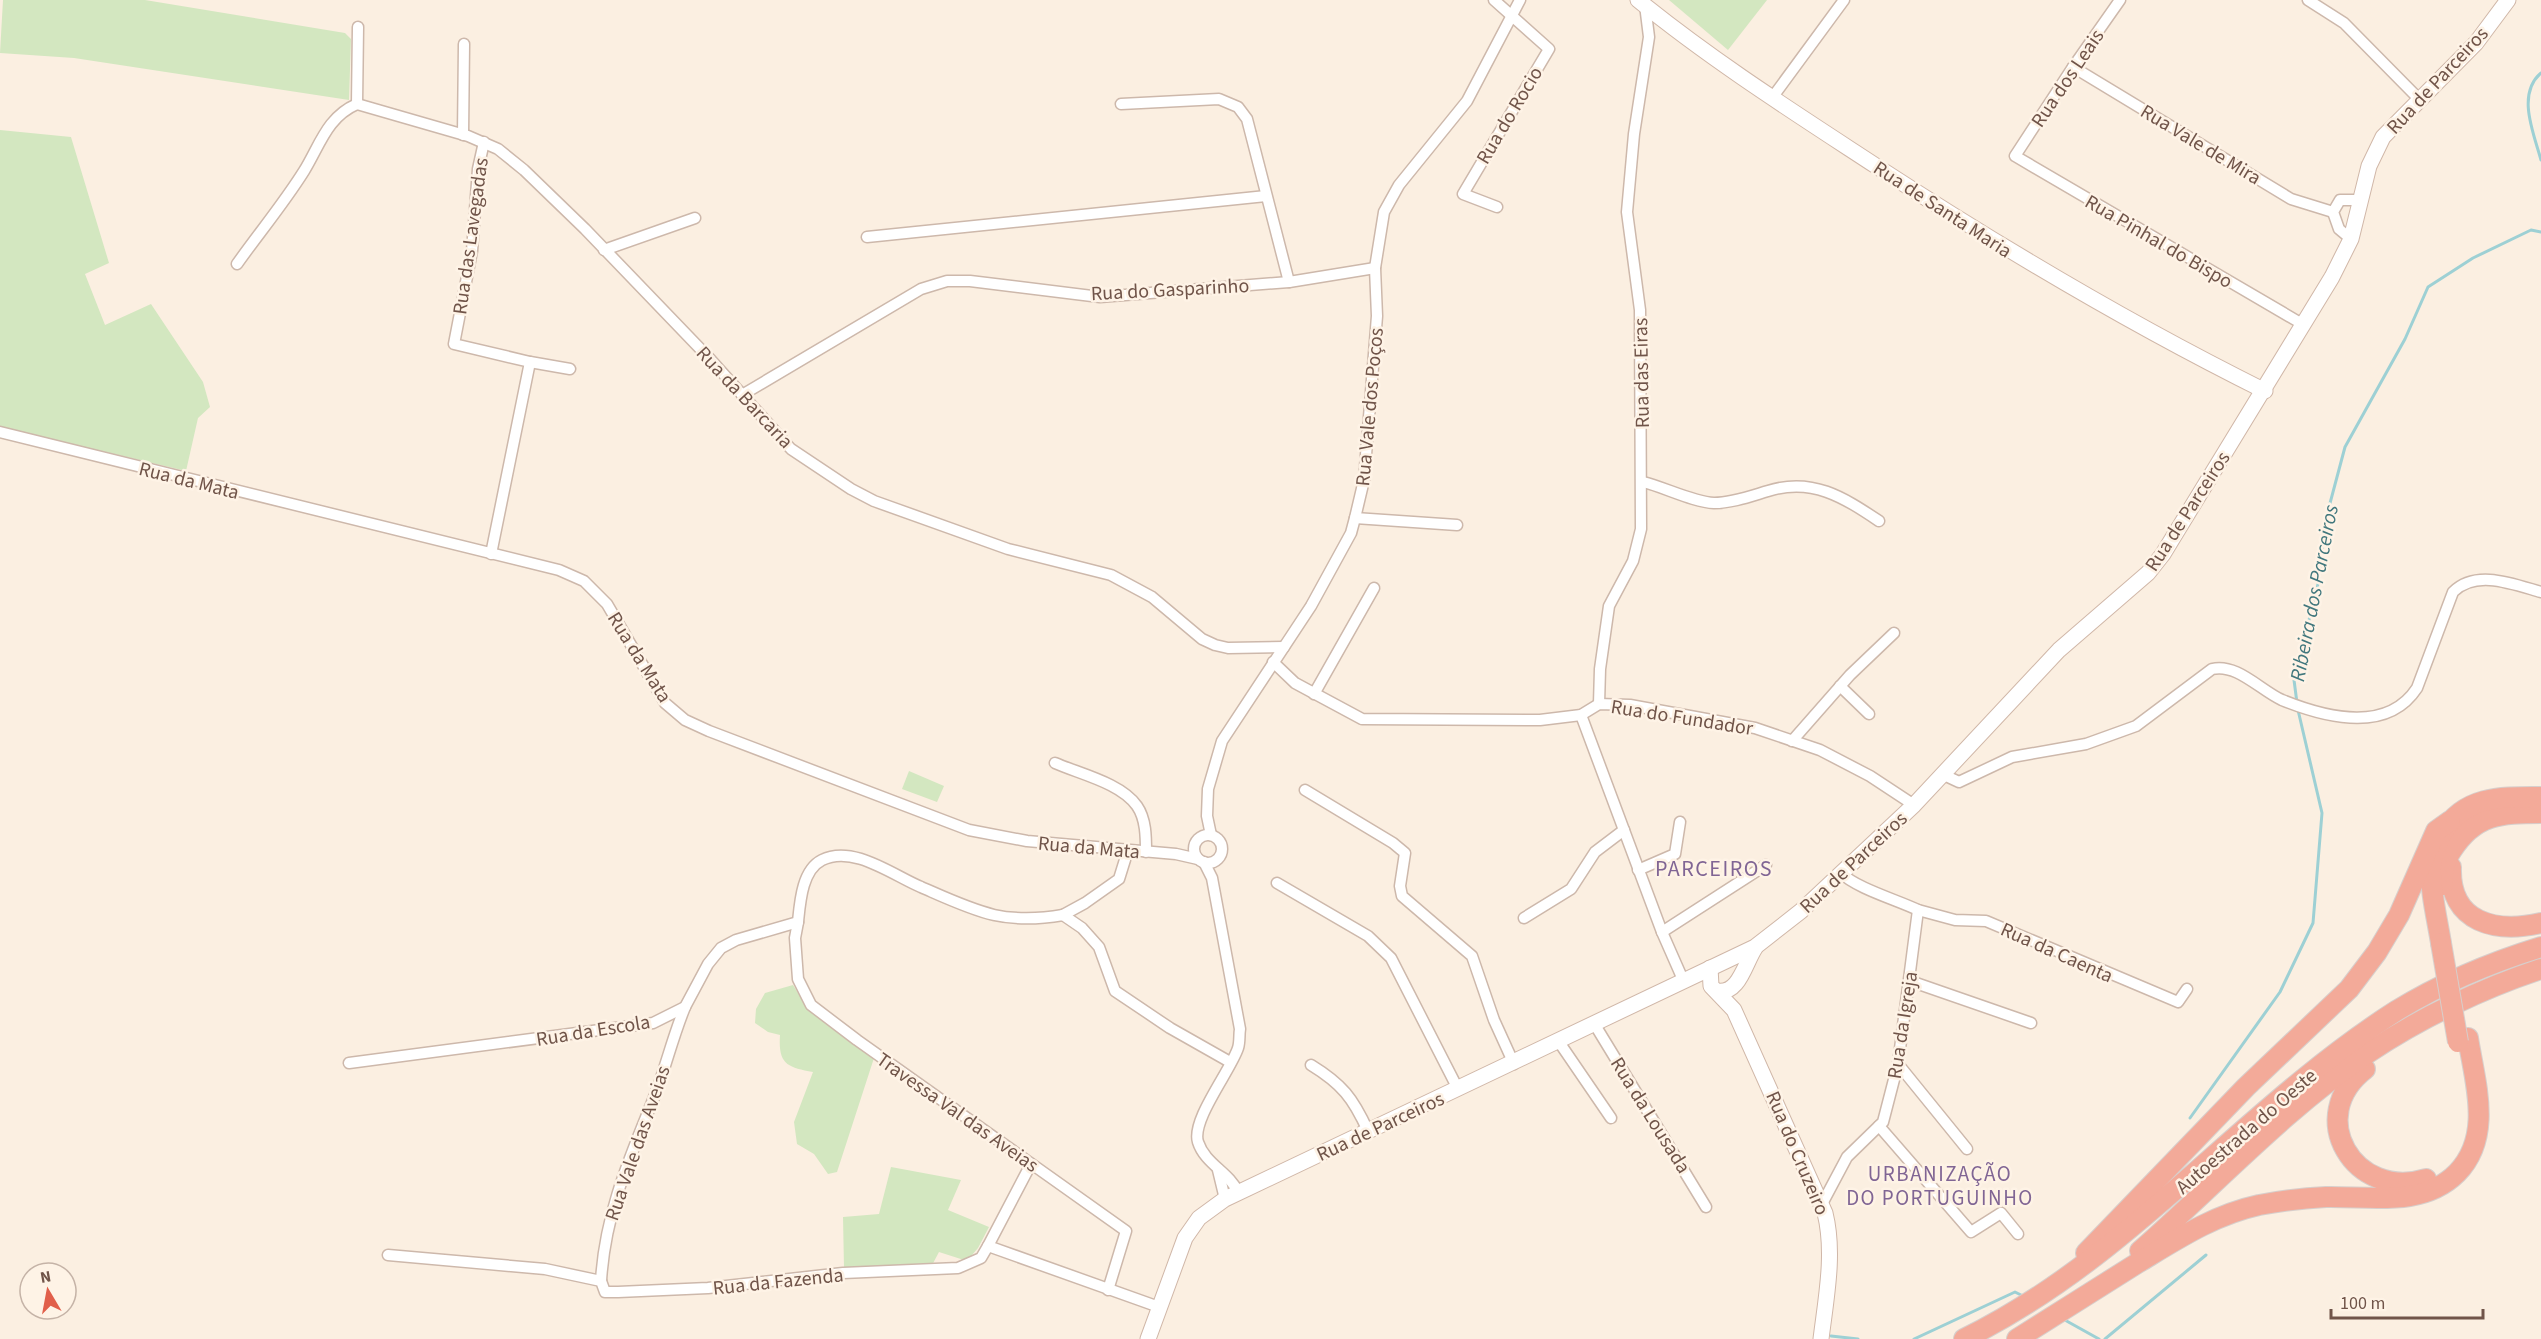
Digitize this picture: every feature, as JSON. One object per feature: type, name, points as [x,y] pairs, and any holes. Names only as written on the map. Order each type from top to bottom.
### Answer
[{"type":"highway","points":[[2080,1264],[2247,1087],[2349,989],[2377,952],[2398,915],[2436,831],[2467,807],[2487,800],[2541,797]]},
{"type":"highway","points":[[2446,942],[2443,879],[2445,859],[2463,834],[2486,819],[2500,814],[2541,813]]},
{"type":"highway","points":[[2017,1339],[2192,1230],[2240,1211],[2298,1199],[2398,1198],[2438,1187],[2462,1167],[2474,1146],[2478,1130],[2479,1108],[2463,1040],[2446,942],[2432,886],[2432,859],[2450,820]]},
{"type":"highway","points":[[2452,850],[2451,872],[2456,896],[2472,917],[2496,927],[2517,927],[2541,923]]},
{"type":"highway","name":"Autoestrada do Oeste","points":[[1965,1339],[2039,1294],[2080,1264],[2362,1035],[2399,1010],[2433,992],[2503,960],[2541,947]]},
{"type":"highway","points":[[2097,1288],[2311,1097],[2368,1052],[2481,993],[2541,969]]},
{"type":"highway","points":[[2395,1037],[2391,1048],[2351,1081],[2343,1092],[2338,1117],[2342,1140],[2352,1161],[2374,1178],[2389,1183],[2414,1182],[2436,1174],[2452,1160],[2462,1145],[2468,1113],[2463,1040]]},
{"type":"main road","name":"Rua de Parceiros","points":[[1727,961],[1755,947],[1801,911],[1944,776],[2059,650],[2148,573],[2163,554],[2265,391],[2351,239],[2369,166],[2384,137],[2476,43],[2508,0]]},
{"type":"main road","name":"Rua de Santa Maria","points":[[1641,3],[1772,99],[2046,274],[2213,366],[2265,391]]},
{"type":"main road","points":[[1684,982],[1726,991],[1738,980],[1755,947]]},
{"type":"main road","points":[[1714,988],[1710,968],[1727,961],[1736,966],[1738,980]]},
{"type":"main road","name":"Rua de Parceiros","points":[[1148,1339],[1172,1267],[1189,1230],[1206,1212],[1231,1195],[1514,1064],[1710,968]]},
{"type":"main road","name":"Rua do Cruzeiro","points":[[1734,1010],[1738,980]]},
{"type":"main road","name":"Rua do Cruzeiro","points":[[1714,988],[1734,1010],[1822,1204],[1828,1238],[1827,1281],[1821,1339]]},
{"type":"street","points":[[1494,0],[1510,17]]},
{"type":"street","name":"Rua Vale dos Poços","points":[[1211,835],[1207,816],[1209,780],[1222,741],[1332,570],[1351,533],[1364,480],[1378,294],[1375,268],[1380,228],[1390,198],[1467,101],[1520,0]]},
{"type":"street","points":[[1772,99],[1844,0]]},
{"type":"street","name":"Rua dos Leais","points":[[2015,156],[2120,0]]},
{"type":"street","points":[[2308,0],[2344,23],[2419,99]]},
{"type":"street","name":"Rua das Eiras","points":[[1599,704],[1605,629],[1610,606],[1634,561],[1641,529],[1643,482],[1640,310],[1628,212],[1634,134],[1649,37],[1641,3]]},
{"type":"street","name":"Rua do Rocio","points":[[1497,207],[1463,194],[1549,48],[1510,17]]},
{"type":"street","points":[[1649,37],[1664,20]]},
{"type":"street","points":[[237,264],[304,171],[330,124],[346,109],[357,104],[358,27]]},
{"type":"street","points":[[463,135],[464,44]]},
{"type":"street","name":"Rua Vale de Mira","points":[[2073,67],[2290,198],[2333,212]]},
{"type":"street","points":[[1121,104],[1219,99],[1238,107],[1247,119],[1289,282]]},
{"type":"street","name":"Rua da Barcaria","points":[[357,104],[463,135],[498,149],[524,170],[604,250],[791,448],[851,489],[874,501],[1008,549],[1118,579],[1152,597],[1202,639],[1215,645],[1228,648],[1284,646]]},
{"type":"street","name":"Rua das Lavegadas","points":[[484,142],[478,169],[471,262],[454,344],[530,362]]},
{"type":"street","name":"Rua Pinhal do Bispo","points":[[2015,156],[2304,325]]},
{"type":"street","points":[[867,237],[1266,196]]},
{"type":"street","points":[[2351,239],[2339,229],[2333,212],[2340,200],[2361,200]]},
{"type":"street","points":[[604,250],[695,218]]},
{"type":"street","name":"Rua do Gasparinho","points":[[742,395],[921,289],[947,280],[1100,297],[1289,282],[1375,268]]},
{"type":"street","points":[[492,554],[530,362],[570,369]]},
{"type":"street","name":"Rua da Mata","points":[[0,432],[559,570],[584,581],[617,617],[665,703],[685,720],[709,731],[969,830],[1027,841],[1176,855],[1201,861]]},
{"type":"street","points":[[1643,482],[1711,503],[1740,499],[1792,485],[1805,485],[1821,489],[1879,521]]},
{"type":"street","points":[[1355,518],[1457,525]]},
{"type":"street","points":[[1944,776],[1959,783],[2012,757],[2112,737],[2136,726],[2212,669],[2221,667],[2230,669],[2280,699],[2332,716],[2362,719],[2384,714],[2412,697],[2453,592],[2460,584],[2470,580],[2488,580],[2541,592]]},
{"type":"street","points":[[1314,694],[1374,588]]},
{"type":"street","points":[[1792,741],[1840,686],[1894,633]]},
{"type":"street","name":"Rua do Fundador","points":[[1273,662],[1295,683],[1362,719],[1540,720],[1581,715],[1599,704],[1630,705],[1755,728],[1820,750],[1870,776],[1914,806]]},
{"type":"street","points":[[1840,686],[1869,714]]},
{"type":"street","points":[[1581,715],[1638,870],[1684,982]]},
{"type":"street","points":[[1055,763],[1129,797],[1138,807],[1143,821],[1146,852]]},
{"type":"street","points":[[1305,790],[1393,843],[1405,853],[1400,886],[1402,896],[1472,957],[1494,1020],[1514,1064]]},
{"type":"street","name":"Rua Vale dos Poços","points":[[1197,840],[1207,816]]},
{"type":"street","points":[[1638,870],[1675,854],[1680,822]]},
{"type":"street","points":[[1524,918],[1570,890],[1595,852],[1624,830]]},
{"type":"street","points":[[1176,855],[1197,840],[1211,835],[1222,844],[1222,852],[1212,878]]},
{"type":"street","points":[[1197,840],[1194,852],[1212,878],[1240,1029],[1238,1048],[1197,1134],[1198,1143],[1208,1161],[1234,1183],[1231,1195]]},
{"type":"street","points":[[685,1007],[708,964],[721,948],[736,940],[798,922],[808,872],[822,860],[842,856],[863,860],[920,887],[994,915],[1041,919],[1063,915],[1085,903],[1119,879],[1128,850]]},
{"type":"street","points":[[1201,861],[1218,860]]},
{"type":"street","points":[[1662,932],[1766,865]]},
{"type":"street","points":[[1841,873],[1854,884],[1882,893],[1918,910]]},
{"type":"street","points":[[1277,883],[1368,936],[1391,958],[1458,1089]]},
{"type":"street","name":"Rua da Igreja","points":[[1822,1204],[1847,1157],[1883,1122],[1898,1064],[1918,910]]},
{"type":"street","name":"Rua da Caenta","points":[[1918,910],[1955,920],[1986,921],[2178,1002],[2187,989]]},
{"type":"street","points":[[1063,915],[1082,928],[1099,947],[1115,992],[1170,1028],[1230,1062]]},
{"type":"street","name":"Travessa Val das Aveias","points":[[798,922],[795,938],[798,979],[811,1005],[1126,1231],[1108,1290]]},
{"type":"street","points":[[1910,981],[2031,1023]]},
{"type":"street","name":"Rua da Escola","points":[[349,1063],[639,1027],[685,1007]]},
{"type":"street","name":"Rua Vale das Aveias","points":[[601,1281],[603,1247],[618,1186],[655,1094],[685,1007]]},
{"type":"street","name":"Rua da Lousada","points":[[1595,1024],[1706,1207]]},
{"type":"street","points":[[1559,1042],[1611,1118]]},
{"type":"street","points":[[1898,1064],[1967,1149]]},
{"type":"street","points":[[1311,1065],[1329,1076],[1354,1101],[1368,1131]]},
{"type":"street","points":[[1879,1126],[1971,1232],[2001,1214],[2018,1234]]},
{"type":"street","points":[[1031,1164],[988,1246],[1159,1307]]},
{"type":"street","name":"Rua da Fazenda","points":[[388,1255],[545,1269],[601,1281],[605,1292],[618,1292],[708,1288],[843,1273],[935,1271],[958,1268],[981,1258],[988,1246]]},
{"type":"green space","points":[[3,0],[145,0],[345,33],[351,39],[349,100],[74,58],[0,53]]},
{"type":"green space","points":[[1669,0],[1767,0],[1728,50]]},
{"type":"green space","points":[[0,130],[71,137],[109,263],[85,274],[105,325],[151,304],[203,382],[210,407],[198,418],[186,471],[0,427]]},
{"type":"green space","points":[[909,771],[944,786],[937,802],[902,789]]},
{"type":"green space","points":[[793,985],[808,1009],[874,1058],[837,1172],[828,1174],[814,1154],[797,1144],[794,1122],[813,1072],[791,1066],[786,1062],[781,1052],[780,1035],[768,1032],[755,1023],[756,1009],[765,993]]},
{"type":"green space","points":[[891,1167],[961,1180],[948,1210],[989,1227],[978,1248],[967,1261],[939,1252],[931,1267],[844,1268],[843,1217],[879,1214]]},
{"type":"waterway","name":"Ribeira dos Parceiros","points":[[2541,73],[2529,92],[2528,103],[2531,127],[2541,160]]},
{"type":"waterway","name":"Ribeira dos Parceiros","points":[[2297,703],[2294,680],[2319,580],[2325,522],[2345,447],[2405,339],[2428,287],[2473,258],[2531,230],[2541,232]]},
{"type":"waterway","name":"Ribeira dos Parceiros","points":[[2190,1118],[2280,992],[2313,923],[2322,813],[2298,710]]},
{"type":"waterway","name":"Ribeira dos Parceiros","points":[[2105,1339],[2206,1255]]},
{"type":"waterway","name":"Ribeira dos Parceiros","points":[[1914,1339],[2015,1292],[2023,1296]]},
{"type":"waterway","name":"Ribeira dos Parceiros","points":[[2063,1319],[2099,1339]]},
{"type":"waterway","name":"Ribeira dos Parceiros","points":[[1831,1336],[1858,1339]]},
{"type":"district","name":"PARCEIROS","points":[[1714,868]]},
{"type":"district","name":"URBANIZAÇÃO DO PORTUGUINHO","points":[[1940,1186]]}]
